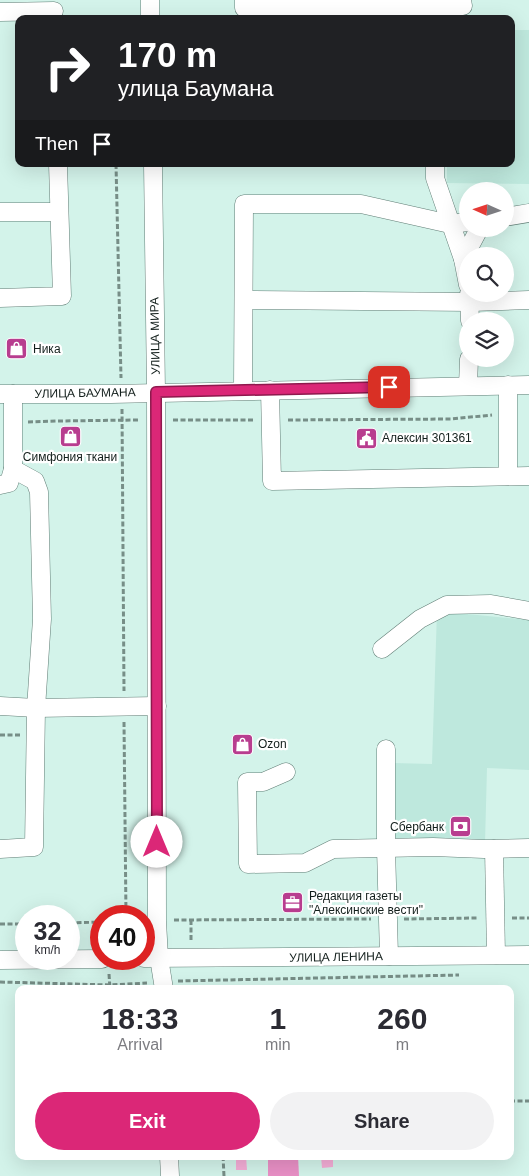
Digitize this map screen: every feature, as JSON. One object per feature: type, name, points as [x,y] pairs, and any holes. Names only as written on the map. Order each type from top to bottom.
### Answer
[{"type":"street","points":[[150,0],[150,15]]},
{"type":"street","points":[[244,0],[244,8],[254,8],[463,6],[462,0]]},
{"type":"street","points":[[0,12],[54,10]]},
{"type":"street","points":[[0,298],[62,296],[58,167]]},
{"type":"street","name":"УЛИЦА МИРА","points":[[153,167],[157,706],[157,921],[155,933]]},
{"type":"street","points":[[435,167],[435,178],[459,223]]},
{"type":"street","points":[[243,390],[244,204],[360,204],[459,223]]},
{"type":"street","points":[[0,212],[59,212]]},
{"type":"street","points":[[514,216],[529,213]]},
{"type":"street","points":[[244,300],[459,294]]},
{"type":"street","points":[[514,298],[529,300]]},
{"type":"street","points":[[468,386],[469,367]]},
{"type":"street","points":[[508,385],[508,476]]},
{"type":"street","name":"УЛИЦА БАУМАНА","points":[[6,394],[121,394],[529,385]]},
{"type":"street","points":[[270,390],[272,481],[529,476]]},
{"type":"street","points":[[0,485],[9,483],[13,469],[6,394]]},
{"type":"street","points":[[0,849],[34,847],[36,708],[42,619],[39,492],[35,481],[13,469]]},
{"type":"street","points":[[382,649],[420,618],[447,605],[491,604],[529,611]]},
{"type":"street","points":[[0,706],[36,708],[157,706]]},
{"type":"street","points":[[386,749],[389,956]]},
{"type":"street","points":[[286,772],[264,782],[248,782],[248,864],[305,863],[333,849],[529,848]]},
{"type":"street","points":[[494,849],[496,955]]},
{"type":"street","name":"УЛИЦА ЛЕНИНА","points":[[155,958],[529,955]]},
{"type":"street","points":[[0,960],[90,959]]},
{"type":"street","name":"УЛИЦА МИРА","points":[[155,967],[164,985]]},
{"type":"street","points":[[169,1160],[170,1176]]},
{"type":"path","points":[[116,167],[121,394],[126,905]]},
{"type":"path","points":[[157,921],[529,918]]},
{"type":"path","points":[[0,924],[15,924]]},
{"type":"path","points":[[191,985],[459,975]]},
{"type":"path","points":[[0,982],[110,985]]},
{"type":"path","points":[[514,1101],[529,1101]]},
{"type":"path","points":[[224,1160],[224,1176]]},
{"type":"shaded area","points":[[515,30],[529,30],[529,184],[514,184],[514,182],[447,183],[447,167],[515,167]]},
{"type":"shaded area","points":[[437,611],[529,620],[529,770],[487,768],[485,843],[392,843],[393,763],[432,764]]},
{"type":"shaded area","points":[[236,1160],[246,1160],[247,1170],[236,1170]]},
{"type":"shaded area","points":[[268,1160],[298,1160],[299,1176],[268,1176]]},
{"type":"shaded area","points":[[321,1160],[333,1160],[333,1167],[322,1168]]},
{"type":"place","name":"Ника","points":[[17,349]]},
{"type":"place","name":"Симфония ткани","points":[[70,436]]},
{"type":"place","name":"Алексин 301361","points":[[366,438]]},
{"type":"place","name":"Ozon","points":[[242,744]]},
{"type":"place","name":"Сбербанк","points":[[460,827]]},
{"type":"place","name":"Редакция газеты \"Алексинские вести\"","points":[[293,903]]},
{"type":"route","points":[[157,842],[156,392],[389,387]]}]
